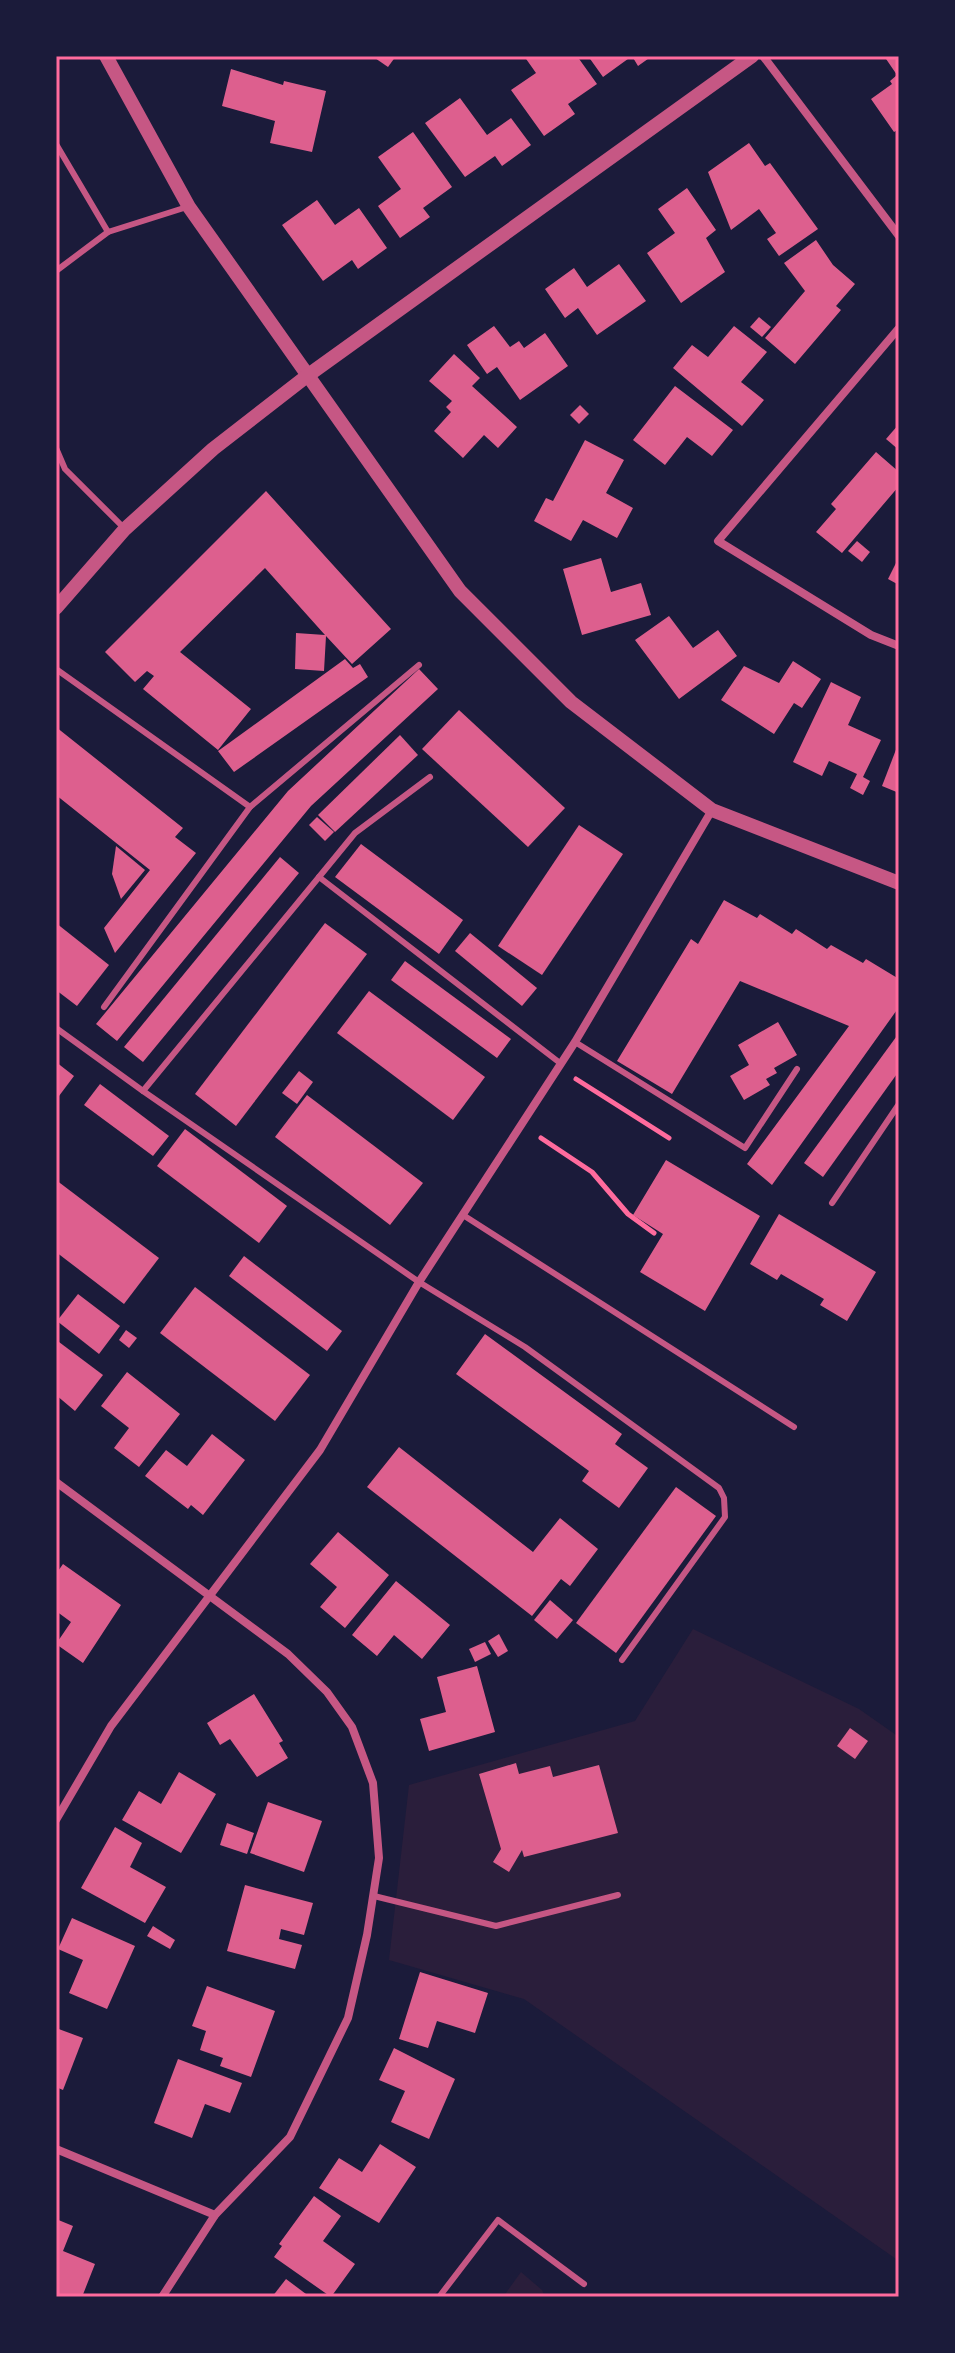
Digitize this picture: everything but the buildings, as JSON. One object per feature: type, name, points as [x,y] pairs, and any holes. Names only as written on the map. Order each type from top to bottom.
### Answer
[{"type":"street","points":[[106,56],[189,207],[460,591],[571,702],[712,810],[899,883]]},
{"type":"street","points":[[56,608],[125,529],[213,449],[307,376],[752,56]]},
{"type":"street","points":[[763,56],[899,236]]},
{"type":"street","points":[[899,328],[718,541],[871,635],[899,646]]},
{"type":"street","points":[[56,1820],[111,1726],[320,1450],[419,1282],[575,1042],[712,810]]},
{"type":"street","points":[[56,1482],[288,1654],[327,1692],[352,1727],[373,1783],[379,1858],[348,2018],[290,2137],[215,2215],[162,2297]]},
{"type":"street","points":[[56,2149],[215,2215]]},
{"type":"lane","points":[[56,144],[108,232]]},
{"type":"lane","points":[[57,269],[108,232],[189,207]]},
{"type":"lane","points":[[56,448],[65,469],[125,529]]},
{"type":"lane","points":[[104,1007],[250,807],[419,665]]},
{"type":"lane","points":[[56,669],[250,807]]},
{"type":"lane","points":[[143,1091],[355,833],[430,777]]},
{"type":"lane","points":[[319,877],[560,1063]]},
{"type":"lane","points":[[56,1028],[419,1282],[525,1347],[719,1488],[724,1498],[725,1517],[622,1660]]},
{"type":"lane","points":[[575,1042],[745,1148],[797,1069]]},
{"type":"lane","points":[[832,1203],[899,1104]]},
{"type":"lane","points":[[463,1215],[794,1427]]},
{"type":"lane","points":[[374,1896],[496,1926],[618,1895]]},
{"type":"lane","points":[[439,2297],[498,2220],[584,2284]]},
{"type":"path","points":[[576,1079],[669,1138]]},
{"type":"path","points":[[541,1138],[592,1172],[628,1214],[654,1233]]},
{"type":"shaded area","points":[[693,1629],[859,1709],[899,1737],[899,2261],[524,1999],[389,1960],[409,1785],[635,1721]]},
{"type":"shaded area","points":[[521,2272],[542,2290],[545,2297],[503,2297]]}]
